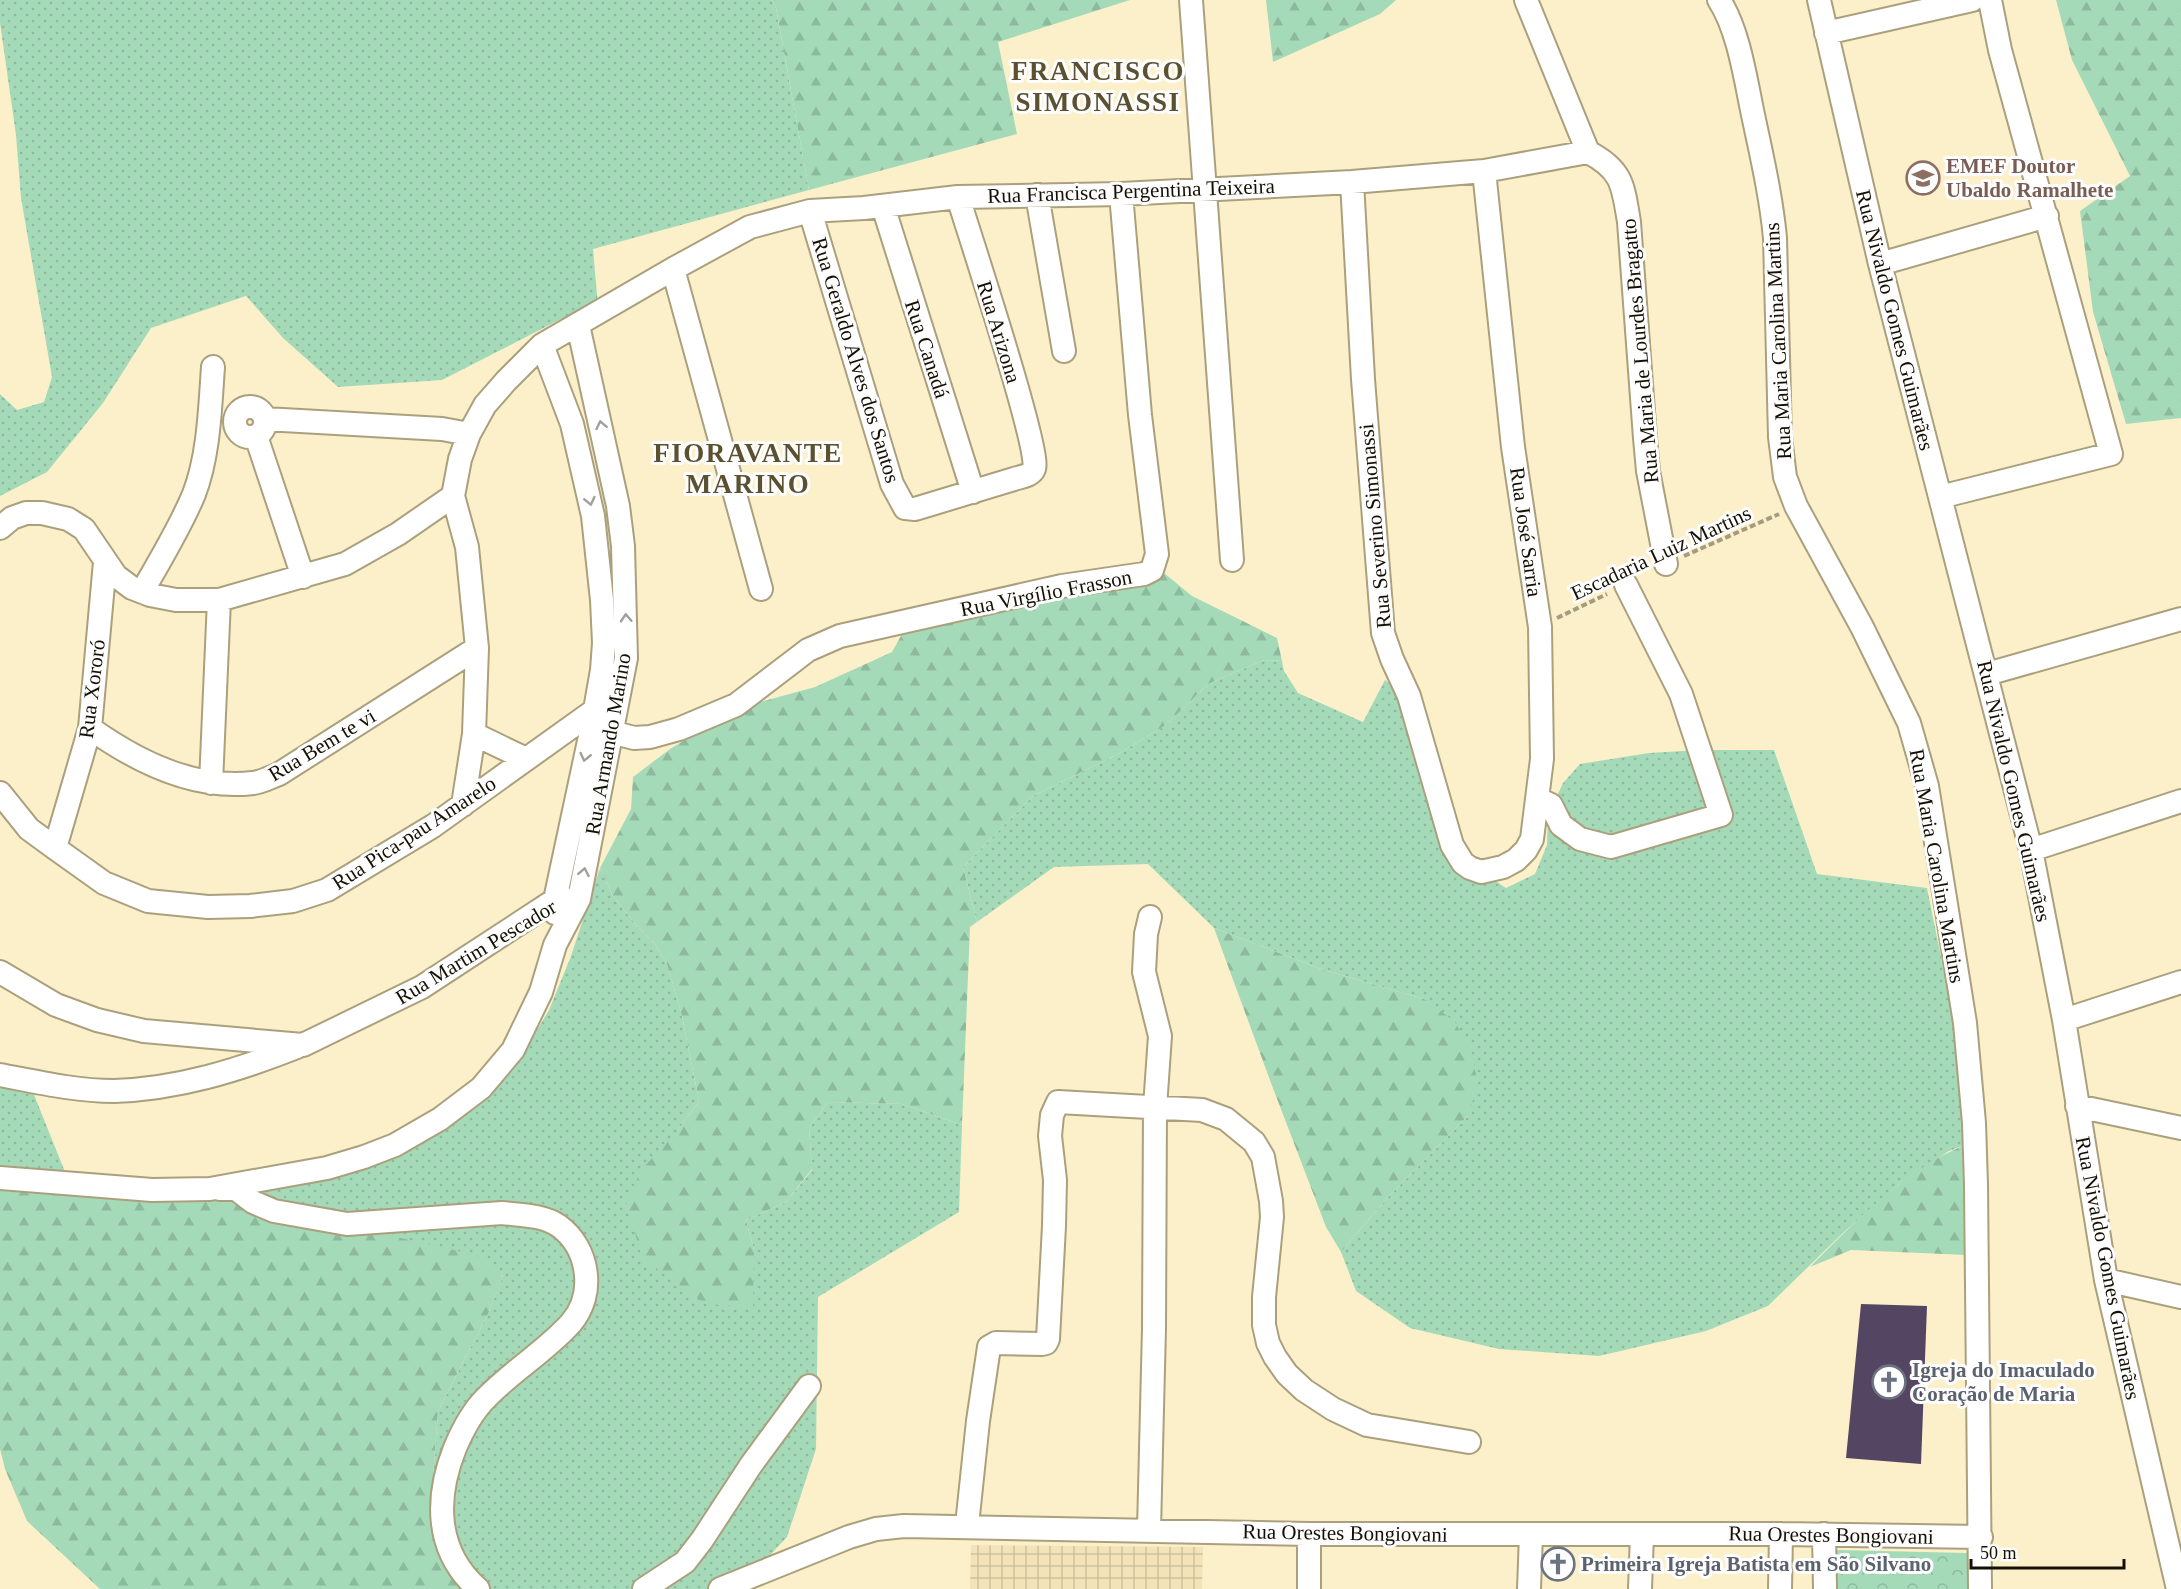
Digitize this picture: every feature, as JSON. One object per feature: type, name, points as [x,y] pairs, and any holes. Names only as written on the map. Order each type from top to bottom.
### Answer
[{"type":"street","points":[[1191,0],[1232,560]]},
{"type":"street","points":[[1526,0],[1588,152]]},
{"type":"street","name":"Rua Maria Carolina Martins","points":[[1719,0],[1731,25],[1743,69],[1772,206],[1775,238],[1780,437],[1785,477],[1796,507],[1862,627],[1909,723],[1927,786],[1965,1023],[1974,1123],[1980,1589]]},
{"type":"street","name":"Rua Nivaldo Gomes Guimarães","points":[[1819,0],[1880,264],[2031,850],[2064,1020],[2106,1280],[2178,1589]]},
{"type":"street","points":[[1826,33],[1972,0]]},
{"type":"street","points":[[1940,497],[2111,454],[2000,50],[1990,0]]},
{"type":"street","name":"Rua Francisca Pergentina Teixeira","points":[[453,496],[460,459],[469,434],[485,405],[542,345],[750,227],[810,211],[883,206],[958,197],[1121,194],[1352,182],[1484,171],[1588,152]]},
{"type":"street","name":"Rua Maria de Lourdes Bragatto","points":[[1588,152],[1608,163],[1618,175],[1624,192],[1629,222],[1647,460],[1666,564]]},
{"type":"street","name":"Rua José Sarria","points":[[1484,171],[1514,447],[1540,627],[1542,759],[1532,839],[1526,850],[1516,860],[1490,871]]},
{"type":"street","name":"Rua Severino Simonassi","points":[[1352,182],[1363,379],[1383,633],[1409,696],[1452,845],[1463,863],[1470,868],[1481,872],[1490,871]]},
{"type":"street","name":"Rua Virgílio Frasson","points":[[600,723],[634,738],[666,734],[736,705],[808,650],[840,636],[1062,586],[1144,574],[1152,570],[1156,554],[1140,415],[1121,194]]},
{"type":"street","points":[[1037,195],[1064,351]]},
{"type":"street","name":"Rua Arizona","points":[[958,197],[1026,419],[1035,460],[1034,469],[1030,474],[973,492]]},
{"type":"street","name":"Rua Canadá","points":[[883,206],[973,492]]},
{"type":"street","name":"Rua Geraldo Alves dos Santos","points":[[810,211],[883,457],[904,508],[915,509],[973,492]]},
{"type":"street","points":[[1880,264],[2047,216]]},
{"type":"street","points":[[673,269],[761,589]]},
{"type":"street","name":"Rua Armando Marino","points":[[555,945],[555,900],[600,723],[626,658],[623,546],[618,506],[578,325]]},
{"type":"street","name":"Rua Armando Marino","points":[[0,1178],[152,1190],[210,1189],[327,1168],[395,1145],[440,1119],[481,1088],[513,1050],[541,992],[555,945],[579,899],[600,723],[604,643],[593,516],[572,424],[542,345]]},
{"type":"street","points":[[142,592],[182,521],[195,492],[209,417],[213,367]]},
{"type":"street","points":[[209,417],[235,420],[235,425],[245,437],[261,428],[442,429],[469,434]]},
{"type":"street","points":[[261,428],[303,577]]},
{"type":"street","points":[[1,528],[12,518],[26,513],[42,513],[68,519],[84,529],[116,576],[132,588],[176,600],[219,600],[345,564],[398,534],[453,496],[467,547],[477,648],[474,734],[463,805]]},
{"type":"street","name":"Rua Xororó","points":[[55,848],[90,728],[105,562]]},
{"type":"street","points":[[1538,799],[1551,805],[1561,825],[1580,839],[1611,847],[1720,815],[1682,694],[1626,585]]},
{"type":"street","points":[[211,783],[219,600]]},
{"type":"street","points":[[1987,674],[2181,619]]},
{"type":"street","name":"Rua Bem te vi","points":[[90,728],[130,753],[175,774],[211,783],[255,783],[279,774],[477,648]]},
{"type":"street","name":"Rua Pica-pau Amarelo","points":[[0,793],[29,829],[105,883],[148,901],[208,908],[250,906],[292,901],[327,890],[433,826],[526,759],[600,723]]},
{"type":"street","points":[[474,734],[526,759]]},
{"type":"street","points":[[2031,850],[2181,801]]},
{"type":"street","name":"Rua Martim Pescador","points":[[0,1075],[64,1086],[112,1091],[158,1087],[204,1078],[256,1063],[303,1045],[422,987],[555,900],[579,899]]},
{"type":"street","points":[[1149,1530],[1154,1340],[1155,1107],[1160,1036],[1146,987],[1144,964],[1146,934],[1150,917]]},
{"type":"street","points":[[0,972],[56,1005],[97,1020],[144,1031],[303,1045]]},
{"type":"street","points":[[2064,1020],[2181,982]]},
{"type":"street","points":[[967,1526],[989,1347],[996,1343],[1042,1344],[1048,1339],[1055,1180],[1050,1136],[1054,1107],[1058,1102],[1202,1110],[1226,1119],[1254,1142],[1263,1157],[1268,1176],[1272,1217],[1264,1297],[1264,1325],[1272,1350],[1287,1374],[1304,1390],[1333,1409],[1367,1425],[1469,1442]]},
{"type":"street","points":[[2077,1106],[2181,1128]]},
{"type":"street","points":[[210,1189],[236,1189],[254,1202],[274,1211],[347,1224],[502,1213],[526,1216],[559,1226],[572,1240],[582,1255],[587,1271],[587,1285],[580,1311],[555,1339],[486,1397],[472,1414],[461,1434],[447,1470],[442,1491],[441,1515],[447,1539],[452,1556],[463,1575],[478,1589]]},
{"type":"street","points":[[2106,1280],[2181,1297]]},
{"type":"street","points":[[644,1589],[685,1562],[809,1386]]},
{"type":"street","name":"Rua Orestes Bongiovani","points":[[720,1589],[849,1537],[876,1529],[903,1526],[1309,1534],[1824,1534],[1981,1538]]},
{"type":"street","points":[[1309,1534],[1309,1589]]},
{"type":"street","points":[[1529,1589],[1531,1534]]},
{"type":"street","points":[[1640,1589],[1642,1534]]},
{"type":"street","points":[[1780,1589],[1781,1534]]},
{"type":"street","points":[[1824,1534],[1825,1589]]},
{"type":"path","name":"Escadaria Luiz Martins","points":[[1666,564],[1796,507]]},
{"type":"path","name":"Escadaria Luiz Martins","points":[[1540,627],[1626,585]]},
{"type":"shaded area","points":[[971,1545],[1203,1547],[1202,1589],[970,1589]]},
{"type":"green space","points":[[0,0],[772,0],[776,8],[809,190],[593,249],[598,306],[561,319],[442,380],[338,387],[283,338],[246,296],[151,328],[103,403],[47,472],[0,496],[0,394],[17,410],[44,402],[52,377],[21,198],[16,135],[0,23]]},
{"type":"green space","points":[[772,0],[1130,0],[998,42],[1017,134],[809,190],[776,8]]},
{"type":"green space","points":[[1266,0],[1396,0],[1380,14],[1273,62]]},
{"type":"green space","points":[[2056,0],[2181,0],[2181,418],[2126,424],[2093,312],[2080,211],[2130,176],[2072,60]]},
{"type":"green space","points":[[1153,564],[1192,596],[1277,638],[1282,661],[1264,660],[1208,684],[1166,725],[1118,754],[1033,796],[963,867],[977,922],[970,927],[962,1125],[902,1104],[828,1102],[809,1128],[812,1169],[786,1202],[746,1220],[754,1250],[753,1307],[706,1304],[642,1258],[626,1202],[642,1169],[678,1130],[699,1101],[682,1016],[667,964],[655,944],[613,896],[600,868],[631,809],[633,777],[670,749],[738,708],[815,687],[892,652],[902,634]]},
{"type":"green space","points":[[1264,660],[1282,661],[1284,671],[1298,693],[1363,722],[1385,680],[1419,703],[1449,828],[1474,867],[1506,888],[1535,874],[1547,845],[1548,815],[1563,783],[1580,764],[1649,753],[1774,750],[1817,874],[1927,888],[1952,1011],[1965,1145],[1949,1151],[1899,1184],[1845,1231],[1768,1306],[1706,1331],[1599,1356],[1499,1349],[1410,1328],[1356,1291],[1341,1252],[1388,1197],[1468,1116],[1427,1000],[1321,969],[1214,928],[1148,864],[1054,867],[977,922],[963,867],[1033,796],[1118,754],[1166,725],[1208,684]]},
{"type":"green space","points":[[600,868],[613,896],[655,944],[667,964],[682,1016],[699,1101],[678,1130],[754,1250],[746,1220],[786,1202],[812,1170],[809,1128],[828,1102],[902,1104],[962,1125],[959,1212],[818,1297],[816,1449],[787,1537],[742,1585],[727,1589],[483,1589],[457,1575],[430,1516],[438,1411],[488,1314],[503,1276],[255,1213],[216,1196],[429,1135],[471,1111],[519,1060],[549,1010],[571,956]]},
{"type":"green space","points":[[1214,928],[1321,969],[1427,1000],[1455,1022],[1471,1051],[1478,1084],[1468,1116],[1388,1197],[1341,1252],[1326,1227]]},
{"type":"green space","points":[[0,1085],[33,1092],[73,1192],[0,1187]]},
{"type":"green space","points":[[1965,1145],[1967,1255],[1851,1250],[1810,1267],[1863,1215],[1901,1182]]},
{"type":"green space","points":[[0,1187],[216,1196],[255,1213],[365,1230],[476,1255],[503,1277],[488,1314],[438,1411],[430,1516],[457,1575],[483,1589],[100,1589],[27,1521],[5,1469],[0,1449]]},
{"type":"green space","points":[[1837,1550],[1968,1553],[1967,1589],[1836,1589]]},
{"type":"building","name":"Igreja do Imaculado Coração de Maria","points":[[1861,1304],[1927,1306],[1921,1464],[1846,1458]]},
{"type":"place","name":"EMEF Doutor Ubaldo Ramalhete","points":[[1923,178]]},
{"type":"place","name":"Igreja do Imaculado Coração de Maria","points":[[1889,1382]]},
{"type":"place","name":"Primeira Igreja Batista em São Silvano","points":[[1558,1564]]},
{"type":"district","name":"FRANCISCO SIMONASSI","points":[[1098,86]]},
{"type":"district","name":"FIORAVANTE MARINO","points":[[748,468]]}]
